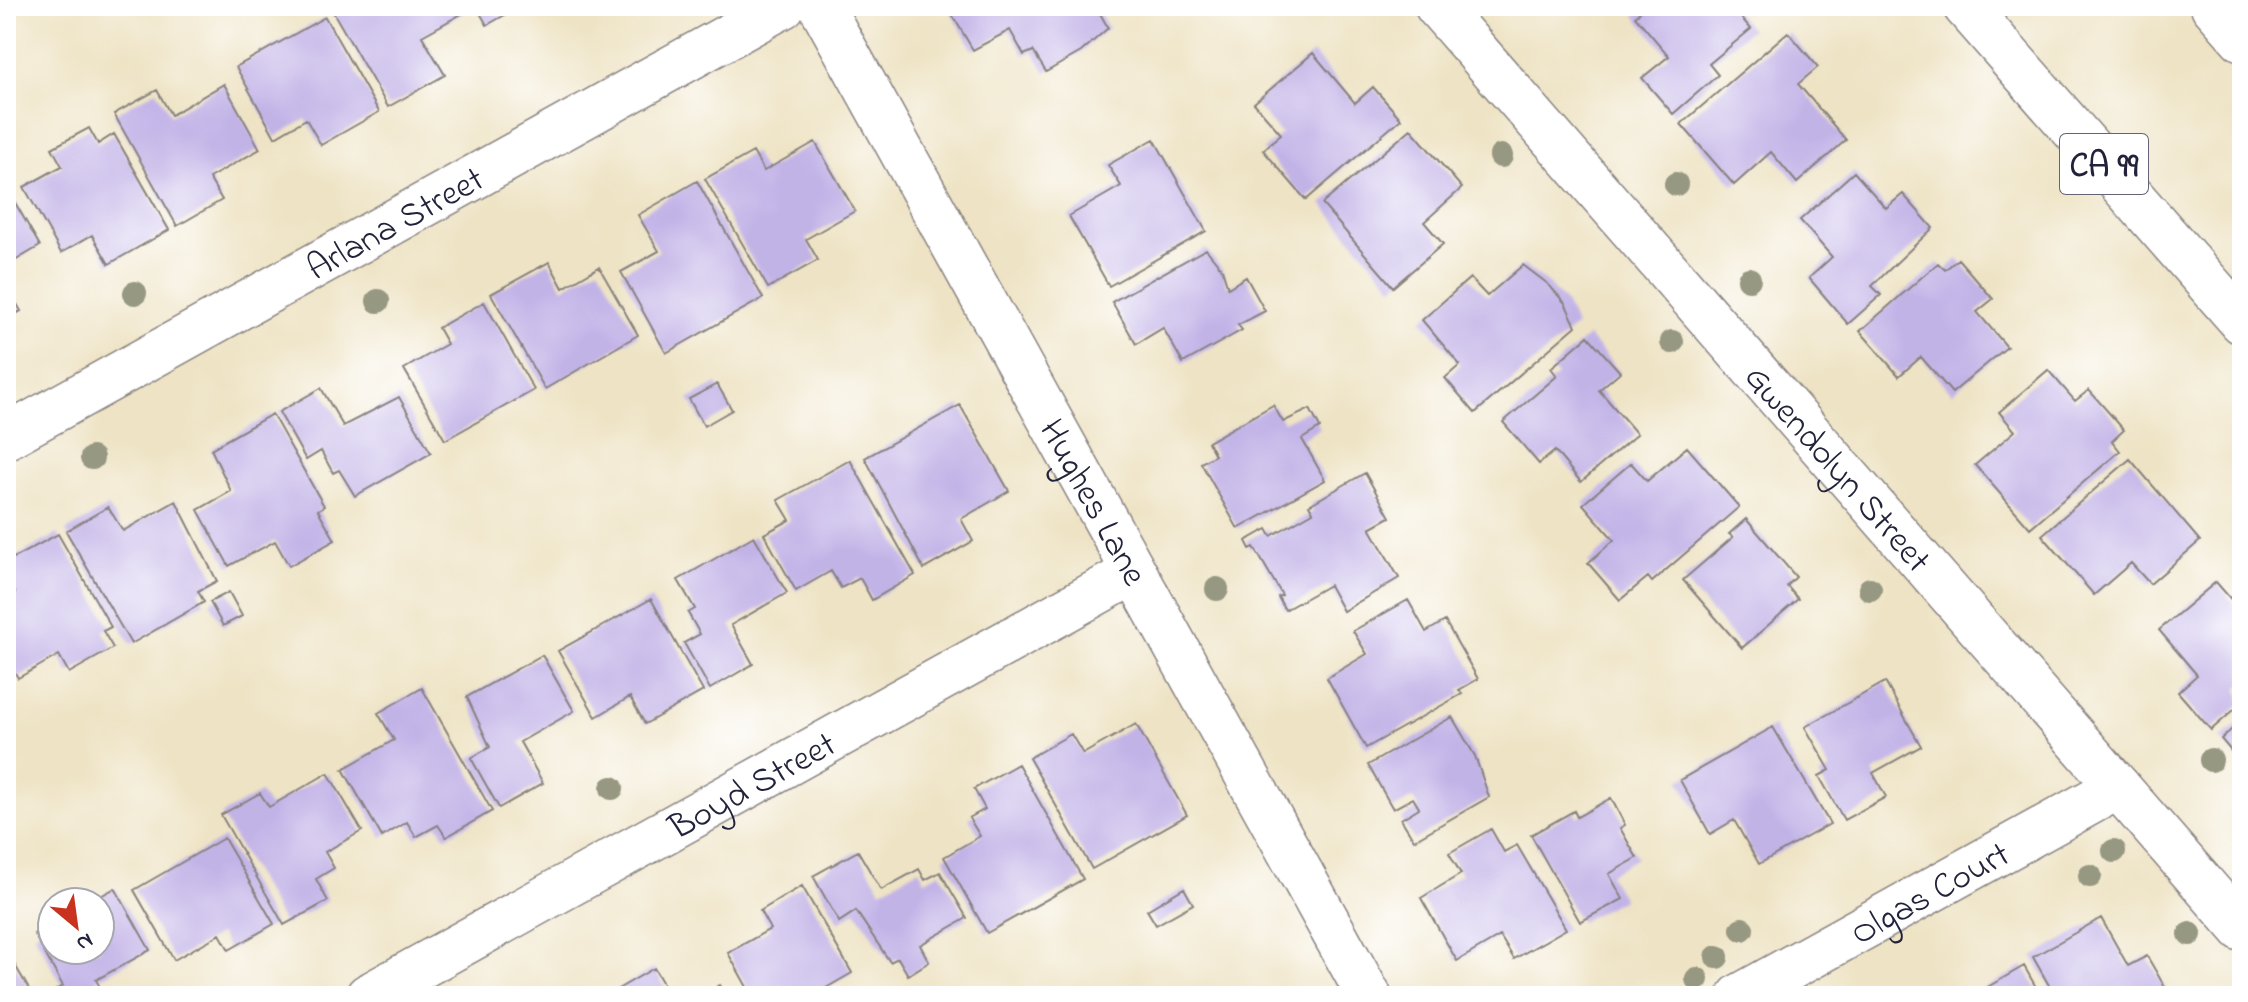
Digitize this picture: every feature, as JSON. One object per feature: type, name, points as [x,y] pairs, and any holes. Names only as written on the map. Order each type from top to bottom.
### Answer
[{"type":"main road","name":"Arlana Street","points":[[6,437],[783,6]]},
{"type":"main road","name":"Hughes Lane","points":[[821,6],[1369,996]]},
{"type":"main road","name":"Gwendolyn Street","points":[[1437,6],[2242,929]]},
{"type":"main road","name":"CA 99","points":[[1965,6],[2242,322]]},
{"type":"main road","points":[[2213,6],[2242,39]]},
{"type":"main road","name":"Boyd Street","points":[[368,996],[1134,572]]},
{"type":"main road","name":"Olgas Court","points":[[1740,996],[2118,787]]},
{"type":"building","points":[[344,6],[459,6],[463,13],[422,36],[445,75],[388,107],[333,12]]},
{"type":"building","points":[[476,6],[521,6],[487,25]]},
{"type":"building","points":[[542,6],[560,6],[546,14]]},
{"type":"building","points":[[947,6],[1096,6],[1108,28],[1081,52],[1046,72],[1033,51],[1024,55],[1010,30],[973,50]]},
{"type":"building","points":[[1647,6],[1731,6],[1751,29],[1709,64],[1718,75],[1673,114],[1642,78],[1669,56],[1635,16]]},
{"type":"building","points":[[325,17],[379,112],[321,145],[306,119],[275,137],[236,67]]},
{"type":"building","points":[[1788,32],[1818,67],[1798,84],[1846,140],[1797,183],[1771,152],[1734,185],[1681,124]]},
{"type":"building","points":[[1313,53],[1355,103],[1373,87],[1401,119],[1306,200],[1263,150],[1281,134],[1254,103]]},
{"type":"building","points":[[224,84],[260,149],[209,178],[222,200],[177,226],[114,114],[157,90],[171,115]]},
{"type":"building","points":[[89,128],[98,144],[114,134],[169,230],[109,264],[92,235],[61,253],[24,187],[62,166],[52,148]]},
{"type":"building","points":[[1411,129],[1462,188],[1424,222],[1443,244],[1393,287],[1322,204]]},
{"type":"building","points":[[1154,139],[1206,231],[1109,286],[1069,216],[1121,186],[1108,165]]},
{"type":"building","points":[[815,142],[855,211],[806,239],[818,260],[768,288],[705,179],[753,152],[764,171]]},
{"type":"building","points":[[1854,172],[1886,208],[1903,194],[1933,228],[1872,286],[1881,295],[1848,324],[1809,278],[1832,257],[1800,220]]},
{"type":"building","points":[[697,181],[763,298],[666,353],[621,272],[659,251],[638,215]]},
{"type":"building","points":[[6,187],[40,246],[6,266]]},
{"type":"building","points":[[1206,249],[1222,269],[1228,288],[1246,277],[1265,311],[1238,325],[1242,330],[1183,363],[1163,328],[1136,344],[1112,302]]},
{"type":"building","points":[[1958,259],[1993,299],[1977,312],[2007,347],[1952,393],[1921,357],[1899,376],[1860,331],[1938,263],[1945,270]]},
{"type":"building","points":[[549,262],[563,288],[599,267],[638,335],[545,389],[491,294]]},
{"type":"building","points":[[1523,265],[1548,284],[1565,303],[1576,326],[1475,413],[1445,378],[1460,365],[1422,320],[1470,278],[1487,296]]},
{"type":"building","points":[[6,285],[21,311],[6,319]]},
{"type":"building","points":[[484,302],[534,390],[445,440],[404,369],[447,344],[438,328]]},
{"type":"building","points":[[1588,336],[1620,372],[1599,390],[1637,434],[1581,482],[1555,451],[1539,464],[1503,422],[1557,376],[1551,368]]},
{"type":"building","points":[[2048,370],[2075,401],[2089,390],[2124,430],[2112,441],[2120,451],[2030,528],[1975,465],[2015,431],[1999,412]]},
{"type":"building","points":[[717,384],[732,410],[704,426],[689,399]]},
{"type":"building","points":[[321,388],[343,426],[399,397],[431,453],[355,496],[339,470],[333,473],[321,451],[306,460],[279,412]]},
{"type":"building","points":[[960,405],[1009,491],[961,519],[973,541],[924,569],[865,458]]},
{"type":"building","points":[[1273,405],[1283,422],[1310,409],[1320,428],[1302,439],[1325,480],[1238,529],[1201,463],[1215,455],[1208,442]]},
{"type":"building","points":[[272,414],[324,506],[318,510],[335,540],[289,566],[275,541],[229,566],[198,510],[231,491],[211,449]]},
{"type":"building","points":[[1687,447],[1739,507],[1652,582],[1648,577],[1620,600],[1588,563],[1614,540],[1583,504],[1631,463],[1647,481]]},
{"type":"building","points":[[2130,459],[2200,541],[2150,584],[2131,563],[2094,595],[2042,535]]},
{"type":"building","points":[[850,460],[915,575],[872,600],[860,578],[841,588],[831,571],[796,591],[764,534],[790,520],[778,500]]},
{"type":"building","points":[[1365,473],[1390,517],[1370,528],[1399,578],[1343,611],[1329,585],[1285,610],[1278,597],[1282,595],[1254,547],[1250,549],[1246,541],[1267,529],[1271,536],[1313,512],[1309,505]]},
{"type":"building","points":[[176,501],[217,581],[198,591],[204,602],[131,644],[66,531],[108,507],[123,531]]},
{"type":"building","points":[[1746,519],[1796,577],[1787,586],[1798,599],[1742,648],[1683,580],[1733,537],[1729,534]]},
{"type":"building","points":[[58,534],[111,627],[103,631],[113,648],[69,673],[59,655],[18,678],[6,657],[6,597],[15,592],[6,577],[6,562]]},
{"type":"building","points":[[754,536],[787,593],[731,625],[753,664],[710,689],[684,643],[700,634],[688,613],[695,609],[678,580]]},
{"type":"building","points":[[2216,582],[2242,612],[2242,685],[2238,688],[2242,703],[2211,730],[2178,692],[2197,675],[2159,630]]},
{"type":"building","points":[[229,592],[242,616],[223,626],[210,602]]},
{"type":"building","points":[[651,599],[703,691],[645,724],[630,697],[596,717],[558,651]]},
{"type":"building","points":[[1408,600],[1426,632],[1445,621],[1478,679],[1459,690],[1462,694],[1366,748],[1327,678],[1367,654],[1353,631]]},
{"type":"building","points":[[542,655],[574,711],[520,742],[543,783],[499,808],[471,758],[490,747],[467,697]]},
{"type":"building","points":[[1885,682],[1921,746],[1873,773],[1886,797],[1844,820],[1819,776],[1830,770],[1805,727]]},
{"type":"building","points":[[422,688],[492,811],[446,837],[438,825],[416,837],[407,822],[382,837],[343,769],[394,740],[378,713]]},
{"type":"building","points":[[1452,717],[1475,756],[1489,797],[1414,840],[1401,819],[1419,808],[1413,798],[1393,809],[1368,765]]},
{"type":"building","points":[[2242,720],[2242,764],[2221,739]]},
{"type":"building","points":[[1136,724],[1187,815],[1092,869],[1029,758],[1071,734],[1083,754]]},
{"type":"building","points":[[1773,727],[1830,824],[1759,864],[1734,820],[1710,834],[1680,780]]},
{"type":"building","points":[[1018,764],[1083,879],[987,933],[944,857],[980,836],[969,818],[985,809],[974,789]]},
{"type":"building","points":[[328,773],[362,831],[325,852],[334,868],[316,879],[328,901],[284,925],[221,815],[260,793],[269,807]]},
{"type":"building","points":[[1611,798],[1625,825],[1620,828],[1637,858],[1609,874],[1623,899],[1580,922],[1531,835],[1574,811],[1577,817]]},
{"type":"building","points":[[1491,829],[1504,852],[1517,845],[1566,929],[1514,959],[1500,936],[1457,961],[1421,898],[1461,874],[1449,853]]},
{"type":"building","points":[[224,838],[274,924],[229,950],[220,934],[174,960],[134,890]]},
{"type":"building","points":[[858,851],[881,890],[919,869],[925,880],[940,872],[967,918],[920,945],[929,962],[908,975],[898,958],[890,962],[856,911],[839,922],[813,876]]},
{"type":"building","points":[[802,886],[852,973],[812,996],[752,996],[728,953],[770,929],[760,911]]},
{"type":"building","points":[[1184,888],[1193,904],[1156,925],[1147,910]]},
{"type":"building","points":[[116,890],[150,950],[96,980],[105,996],[45,996],[63,986],[52,966],[116,966]]},
{"type":"building","points":[[2101,918],[2128,966],[2147,956],[2170,996],[2055,996],[2033,957]]},
{"type":"building","points":[[9,955],[33,996],[6,996],[6,957]]},
{"type":"building","points":[[2024,966],[2041,996],[1972,996]]},
{"type":"building","points":[[654,968],[670,996],[606,996]]},
{"type":"building","points":[[720,985],[727,996],[701,996]]}]
